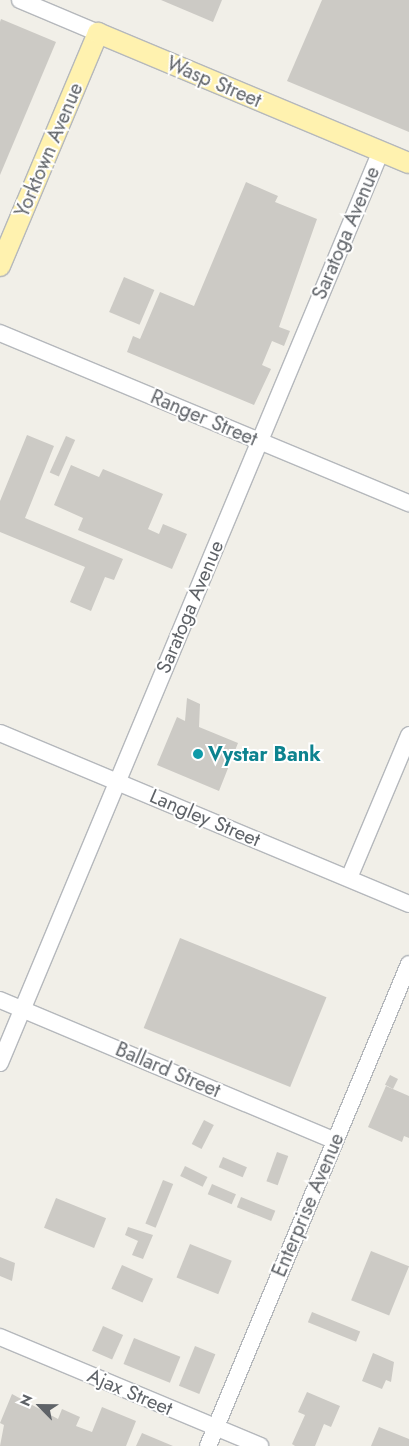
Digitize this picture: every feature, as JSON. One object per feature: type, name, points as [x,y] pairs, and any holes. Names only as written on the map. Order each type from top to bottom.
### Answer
[{"type":"main road","name":"Wasp Street","points":[[98,33],[409,163]]},
{"type":"main road","name":"Yorktown Avenue","points":[[0,266],[98,33]]},
{"type":"street","name":"Wasp Street","points":[[20,0],[98,33]]},
{"type":"street","name":"Saratoga Avenue","points":[[0,1063],[381,151]]},
{"type":"street","name":"Ranger Street","points":[[0,333],[409,503]]},
{"type":"street","name":"Langley Street","points":[[0,733],[409,904]]},
{"type":"street","points":[[349,878],[409,735]]},
{"type":"street","name":"Enterprise Avenue","points":[[208,1446],[409,964]]},
{"type":"street","name":"Ballard Street","points":[[0,1000],[335,1141]]},
{"type":"street","name":"Ajax Street","points":[[0,1338],[260,1446]]},
{"type":"building","points":[[161,0],[222,0],[213,22]]},
{"type":"building","points":[[322,0],[409,0],[409,132],[287,81]]},
{"type":"building","points":[[1,19],[56,42],[0,175],[0,22]]},
{"type":"building","points":[[246,182],[278,196],[275,202],[317,219],[279,327],[290,331],[284,346],[272,341],[262,365],[271,369],[254,405],[127,352],[133,336],[140,339],[160,292],[194,306]]},
{"type":"building","points":[[124,277],[154,290],[140,325],[109,312]]},
{"type":"building","points":[[27,435],[54,446],[25,518],[123,559],[114,580],[105,577],[91,611],[70,602],[85,567],[0,532],[0,501]]},
{"type":"building","points":[[66,436],[75,440],[59,477],[50,473]]},
{"type":"building","points":[[71,465],[99,477],[103,469],[163,494],[148,529],[159,534],[163,524],[187,534],[172,569],[78,530],[83,518],[54,505]]},
{"type":"building","name":"Vystar Bank","points":[[187,698],[200,704],[199,727],[238,743],[219,791],[157,765],[177,717],[185,721]]},
{"type":"building","points":[[180,938],[326,997],[290,1087],[144,1028]]},
{"type":"building","points":[[390,1075],[398,1079],[393,1089],[385,1085]]},
{"type":"building","points":[[386,1086],[409,1096],[409,1138],[404,1136],[402,1142],[368,1127]]},
{"type":"building","points":[[204,1120],[214,1125],[202,1149],[192,1144]]},
{"type":"building","points":[[277,1152],[288,1156],[278,1185],[266,1181]]},
{"type":"building","points":[[223,1157],[247,1167],[243,1177],[219,1167]]},
{"type":"building","points":[[185,1166],[207,1177],[203,1187],[180,1176]]},
{"type":"building","points":[[163,1180],[173,1184],[156,1228],[145,1224]]},
{"type":"building","points":[[212,1184],[236,1194],[232,1204],[208,1194]]},
{"type":"building","points":[[241,1197],[275,1211],[271,1221],[237,1207]]},
{"type":"building","points":[[56,1198],[106,1218],[94,1248],[44,1228]]},
{"type":"building","points":[[128,1227],[153,1235],[143,1259],[132,1255],[138,1241],[125,1235]]},
{"type":"building","points":[[190,1244],[232,1261],[218,1294],[177,1277]]},
{"type":"building","points":[[371,1251],[409,1266],[389,1315],[351,1300]]},
{"type":"building","points":[[0,1257],[15,1263],[12,1281],[0,1276]]},
{"type":"building","points":[[122,1265],[153,1279],[142,1303],[111,1289]]},
{"type":"building","points":[[312,1312],[360,1331],[356,1342],[308,1322]]},
{"type":"building","points":[[103,1326],[123,1335],[112,1360],[92,1351]]},
{"type":"building","points":[[134,1338],[180,1357],[170,1383],[124,1364]]},
{"type":"building","points":[[195,1346],[215,1354],[199,1394],[179,1386]]},
{"type":"building","points":[[373,1353],[394,1362],[391,1382],[386,1380],[382,1389],[362,1381]]},
{"type":"building","points":[[307,1392],[340,1406],[331,1427],[324,1424],[315,1446],[295,1446],[292,1444],[305,1415],[298,1412]]},
{"type":"building","points":[[12,1394],[58,1419],[62,1409],[80,1417],[76,1426],[92,1432],[102,1407],[136,1421],[126,1446],[0,1446],[4,1425],[0,1423]]},
{"type":"building","points":[[379,1427],[409,1439],[409,1446],[371,1446]]},
{"type":"building","points":[[142,1433],[173,1446],[136,1446]]},
{"type":"place","name":"Vystar Bank","points":[[198,754]]}]
